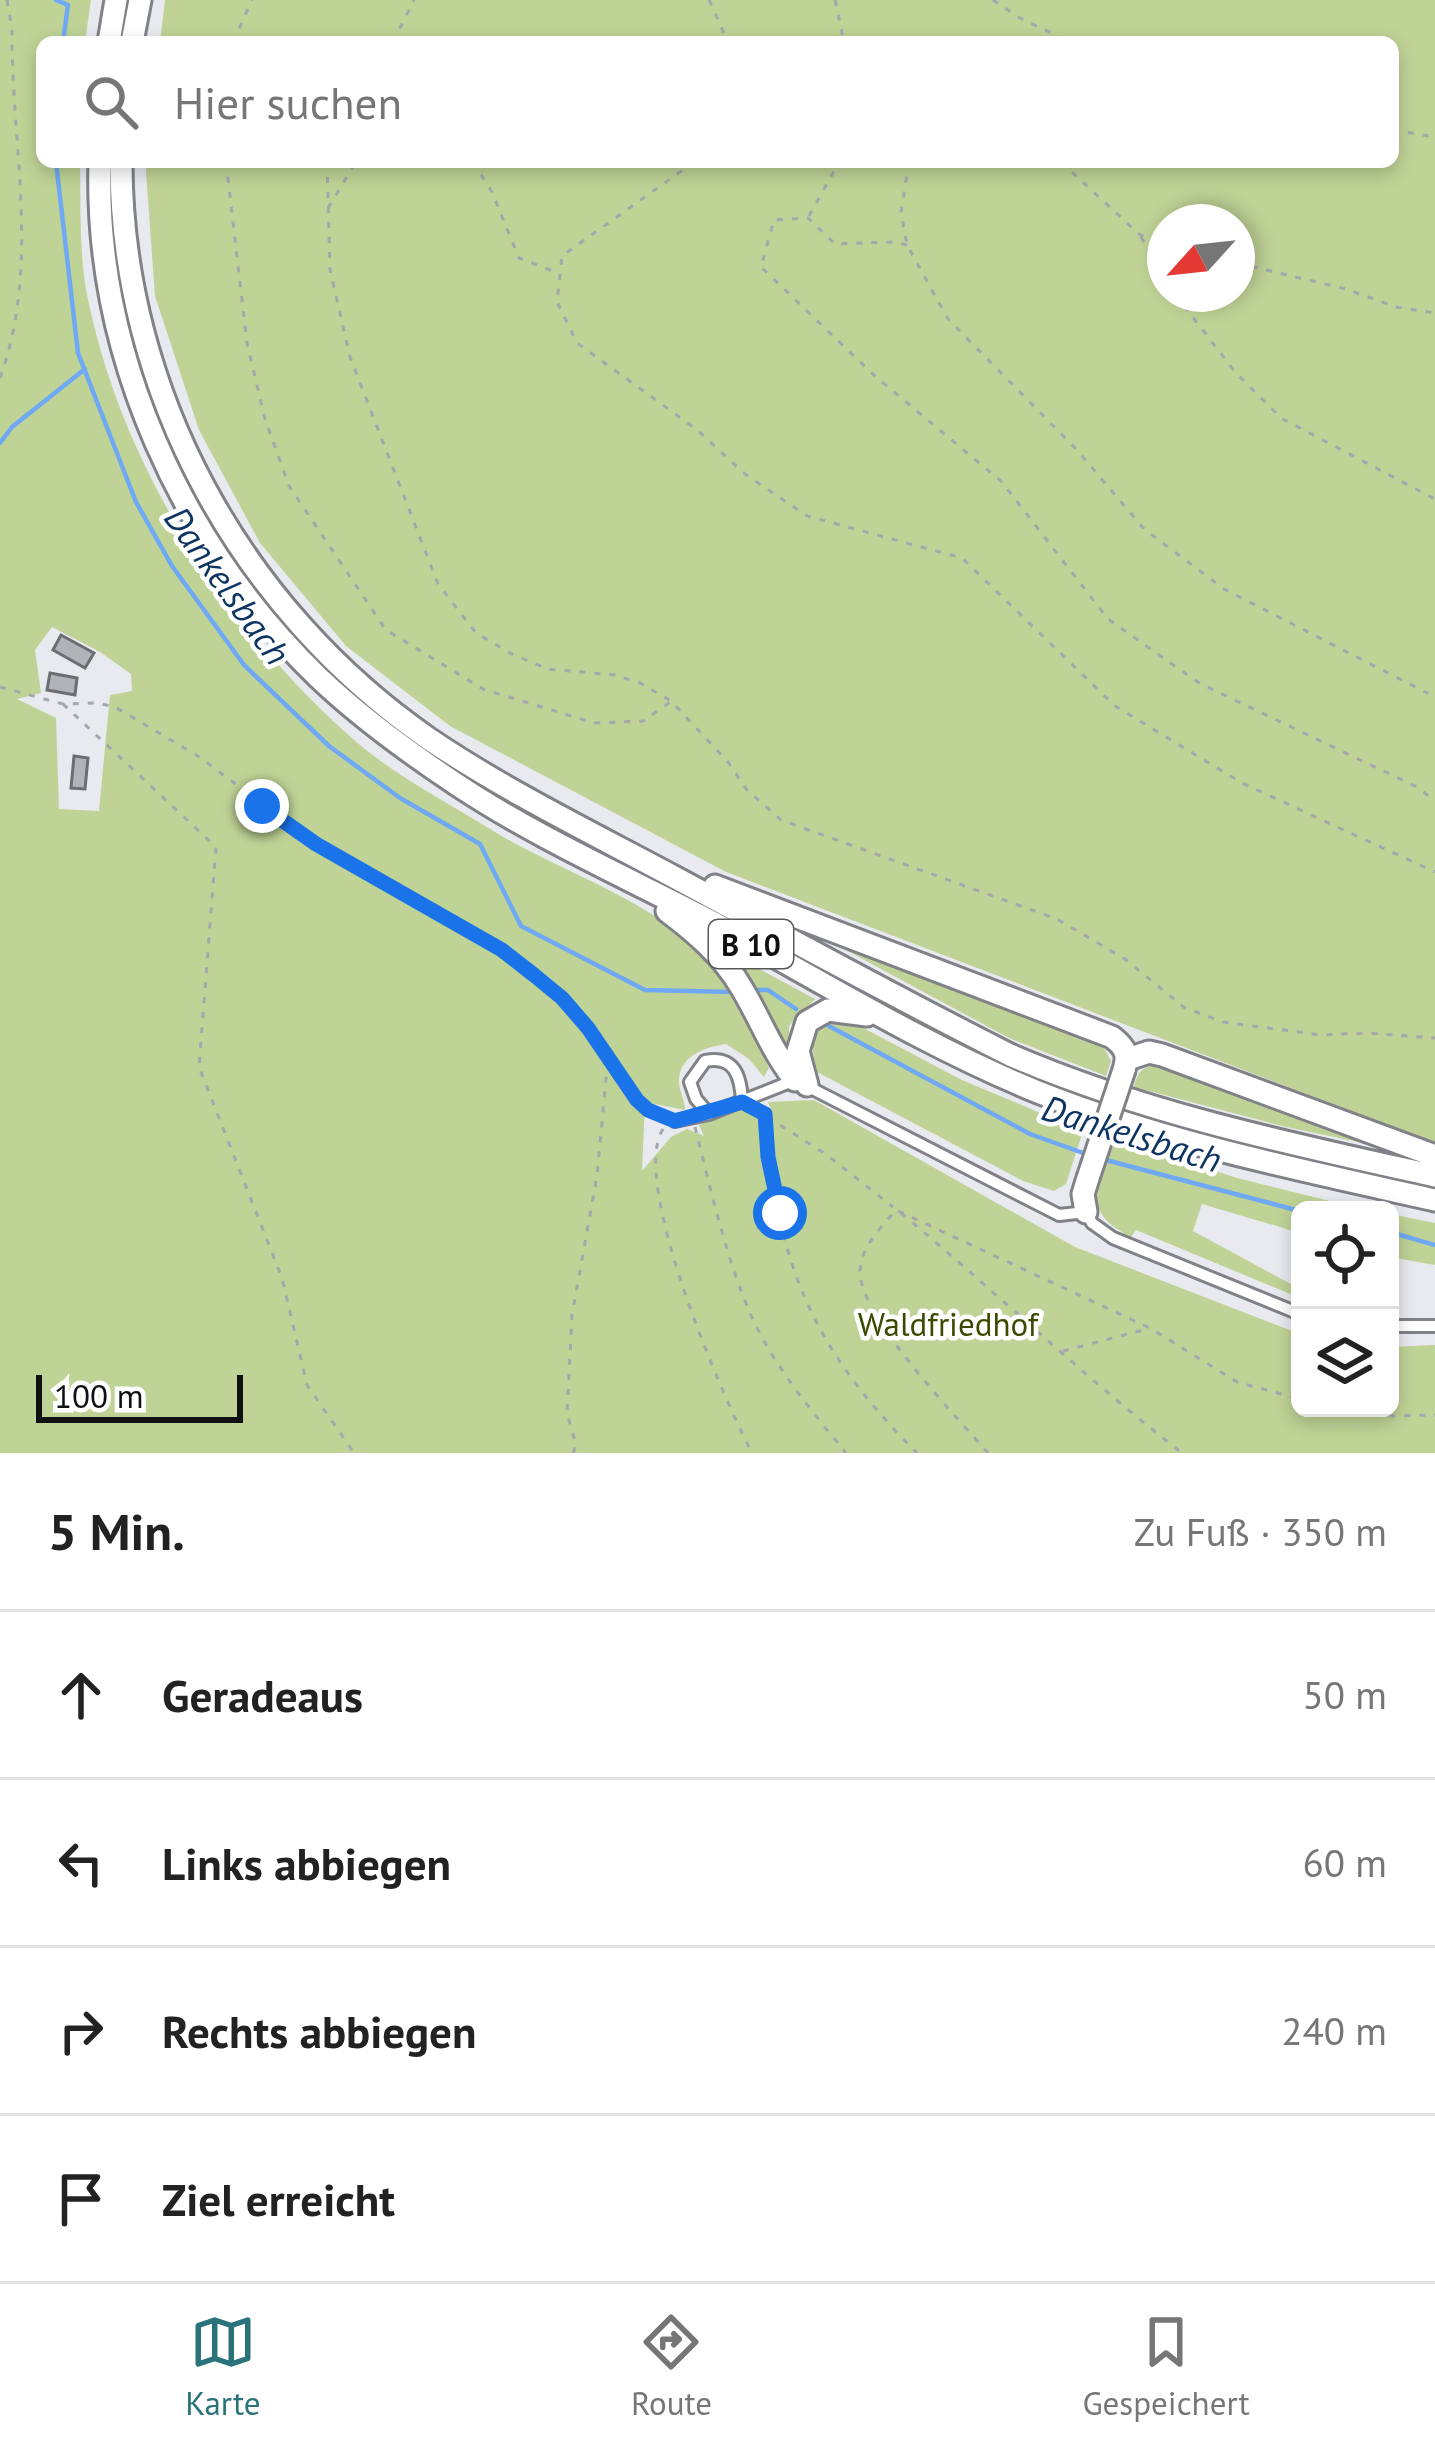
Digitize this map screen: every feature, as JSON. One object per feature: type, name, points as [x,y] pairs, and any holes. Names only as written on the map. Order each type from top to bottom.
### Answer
[{"type":"highway","points":[[110,36],[116,0]]},
{"type":"highway","points":[[133,36],[140,0]]},
{"type":"highway","name":"B 10","points":[[100,168],[106,264],[136,392],[181,495],[223,566],[290,647],[361,715],[461,788],[1067,1080],[1243,1133],[1435,1177]]},
{"type":"highway","name":"B 10","points":[[123,168],[134,292],[153,365],[202,484],[245,557],[334,662],[410,724],[624,863],[882,1017],[1034,1090],[1216,1150],[1435,1200]]},
{"type":"highway","points":[[624,863],[1112,1036],[1122,1044],[1126,1064],[1083,1194],[1086,1212]]},
{"type":"highway","points":[[624,863],[716,954],[739,983],[780,1062],[801,1083]]},
{"type":"highway","points":[[801,1083],[798,1052],[807,1022],[828,1010],[882,1017]]},
{"type":"highway","points":[[1126,1064],[1149,1052],[1162,1055],[1435,1156]]},
{"type":"street","points":[[709,1114],[690,1082],[705,1061],[722,1060],[736,1070],[742,1102]]},
{"type":"street","points":[[675,1121],[801,1083],[1059,1215],[1086,1212],[1092,1223],[1113,1238],[1291,1310]]},
{"type":"street","points":[[1399,1326],[1435,1326]]},
{"type":"path","points":[[0,378],[14,332],[22,255],[7,0]]},
{"type":"path","points":[[235,36],[252,0]]},
{"type":"path","points":[[395,36],[414,0]]},
{"type":"path","points":[[709,0],[725,36]]},
{"type":"path","points":[[835,0],[843,36]]},
{"type":"path","points":[[993,0],[1057,36]]},
{"type":"path","points":[[1399,131],[1435,137]]},
{"type":"path","points":[[227,168],[247,343],[265,419],[289,486],[386,630],[483,689],[594,723],[643,721],[671,701]]},
{"type":"path","points":[[327,168],[330,270],[350,358],[438,584],[476,633],[548,669],[615,675],[671,701],[716,748],[747,790],[781,820],[1058,920],[1125,958],[1185,1008],[1223,1022],[1285,1032],[1435,1038]]},
{"type":"path","points":[[327,210],[352,168]]},
{"type":"path","points":[[477,168],[519,258],[560,274]]},
{"type":"path","points":[[686,168],[562,256],[557,302],[577,343],[696,429],[745,474],[807,515],[962,558],[1115,706],[1242,783],[1435,872]]},
{"type":"path","points":[[808,218],[836,168]]},
{"type":"path","points":[[908,168],[901,212],[907,245],[948,319],[1077,450],[1144,530],[1224,589],[1435,698]]},
{"type":"path","points":[[1067,168],[1147,247]]},
{"type":"path","points":[[907,245],[835,244],[808,218],[775,220],[761,267],[877,376],[1001,481],[1108,619],[1199,683],[1435,801]]},
{"type":"path","points":[[1140,235],[1147,236]]},
{"type":"path","points":[[1255,267],[1346,289],[1396,307],[1435,313]]},
{"type":"path","points":[[1189,312],[1234,372],[1281,418],[1435,499]]},
{"type":"path","points":[[0,687],[63,704],[115,707],[163,732],[305,837],[502,950],[562,998],[608,1054],[637,1100],[675,1121]]},
{"type":"path","points":[[63,704],[216,848],[199,1067],[282,1279],[307,1385],[354,1453]]},
{"type":"path","points":[[573,1453],[576,1445],[567,1413],[572,1315],[597,1176],[608,1054]]},
{"type":"path","points":[[742,1102],[827,1155],[896,1210],[1062,1352],[1095,1386],[1181,1453]]},
{"type":"path","points":[[765,1114],[768,1157],[796,1282],[832,1355],[871,1407],[917,1453]]},
{"type":"path","points":[[693,1119],[719,1223],[748,1309],[786,1377],[846,1453]]},
{"type":"path","points":[[661,1131],[655,1154],[657,1177],[676,1264],[720,1387],[752,1453]]},
{"type":"path","points":[[896,1210],[1150,1328],[1238,1382],[1291,1397]]},
{"type":"path","points":[[896,1210],[868,1243],[860,1270],[865,1296],[895,1343],[988,1453]]},
{"type":"path","points":[[1062,1352],[1150,1328]]},
{"type":"path","points":[[1399,1416],[1435,1415]]},
{"type":"green space","name":"Waldfriedhof","points":[[0,0],[91,0],[86,36],[36,36],[36,168],[80,168],[84,273],[101,352],[148,473],[215,585],[298,686],[379,760],[523,848],[670,926],[695,947],[733,994],[769,1068],[764,1077],[749,1059],[726,1044],[696,1054],[681,1071],[685,1110],[645,1102],[642,1171],[671,1137],[687,1129],[704,1136],[699,1125],[744,1108],[765,1114],[771,1110],[768,1102],[814,1100],[1075,1247],[1291,1331],[1291,1417],[1399,1417],[1399,1347],[1435,1345],[1435,1453],[0,1453]],"holes":[[[52,627],[131,674],[132,691],[110,695],[99,811],[59,809],[56,718],[17,699],[41,693],[35,650]]]},
{"type":"green space","points":[[165,0],[1435,0],[1435,1143],[726,872],[450,726],[346,646],[260,543],[199,430],[155,296],[146,168],[1399,168],[1399,36],[161,36]]},
{"type":"green space","points":[[818,935],[1102,1044],[1111,1061],[1106,1076],[1009,1038]]},
{"type":"green space","points":[[726,951],[815,999],[789,1026],[790,1060],[768,1014]]},
{"type":"green space","points":[[827,1020],[850,1021],[962,1080],[1083,1131],[1066,1184],[1054,1191],[1023,1181],[817,1072],[814,1036]]},
{"type":"green space","points":[[1165,1065],[1397,1150],[1134,1087],[1144,1069]]},
{"type":"green space","points":[[1116,1139],[1237,1178],[1330,1201],[1291,1201],[1291,1230],[1202,1204],[1193,1231],[1291,1284],[1291,1294],[1136,1230],[1131,1237],[1114,1227],[1098,1206],[1103,1169]]},
{"type":"green space","points":[[1399,1216],[1435,1223],[1435,1265],[1399,1259]]},
{"type":"building","points":[[61,635],[94,653],[85,668],[53,650]]},
{"type":"building","points":[[50,673],[77,678],[75,695],[47,690]]},
{"type":"building","points":[[74,756],[88,758],[85,789],[71,788]]},
{"type":"waterway","name":"Dankelsbach","points":[[56,0],[68,5],[64,36]]},
{"type":"waterway","name":"Dankelsbach","points":[[57,168],[78,353],[136,502],[172,566],[244,665],[329,746],[400,798],[480,844],[521,926],[645,990],[733,992]]},
{"type":"waterway","points":[[0,443],[12,427],[85,369]]},
{"type":"waterway","name":"Dankelsbach","points":[[754,990],[768,990],[796,1009]]},
{"type":"waterway","name":"Dankelsbach","points":[[827,1025],[1030,1134],[1086,1154]]},
{"type":"waterway","name":"Dankelsbach","points":[[1102,1159],[1291,1209]]},
{"type":"waterway","name":"Dankelsbach","points":[[1399,1235],[1435,1245]]},
{"type":"route","points":[[262,806],[316,844],[502,950],[534,975],[588,1028],[648,1110],[675,1121],[742,1102],[765,1114],[780,1213]]}]
